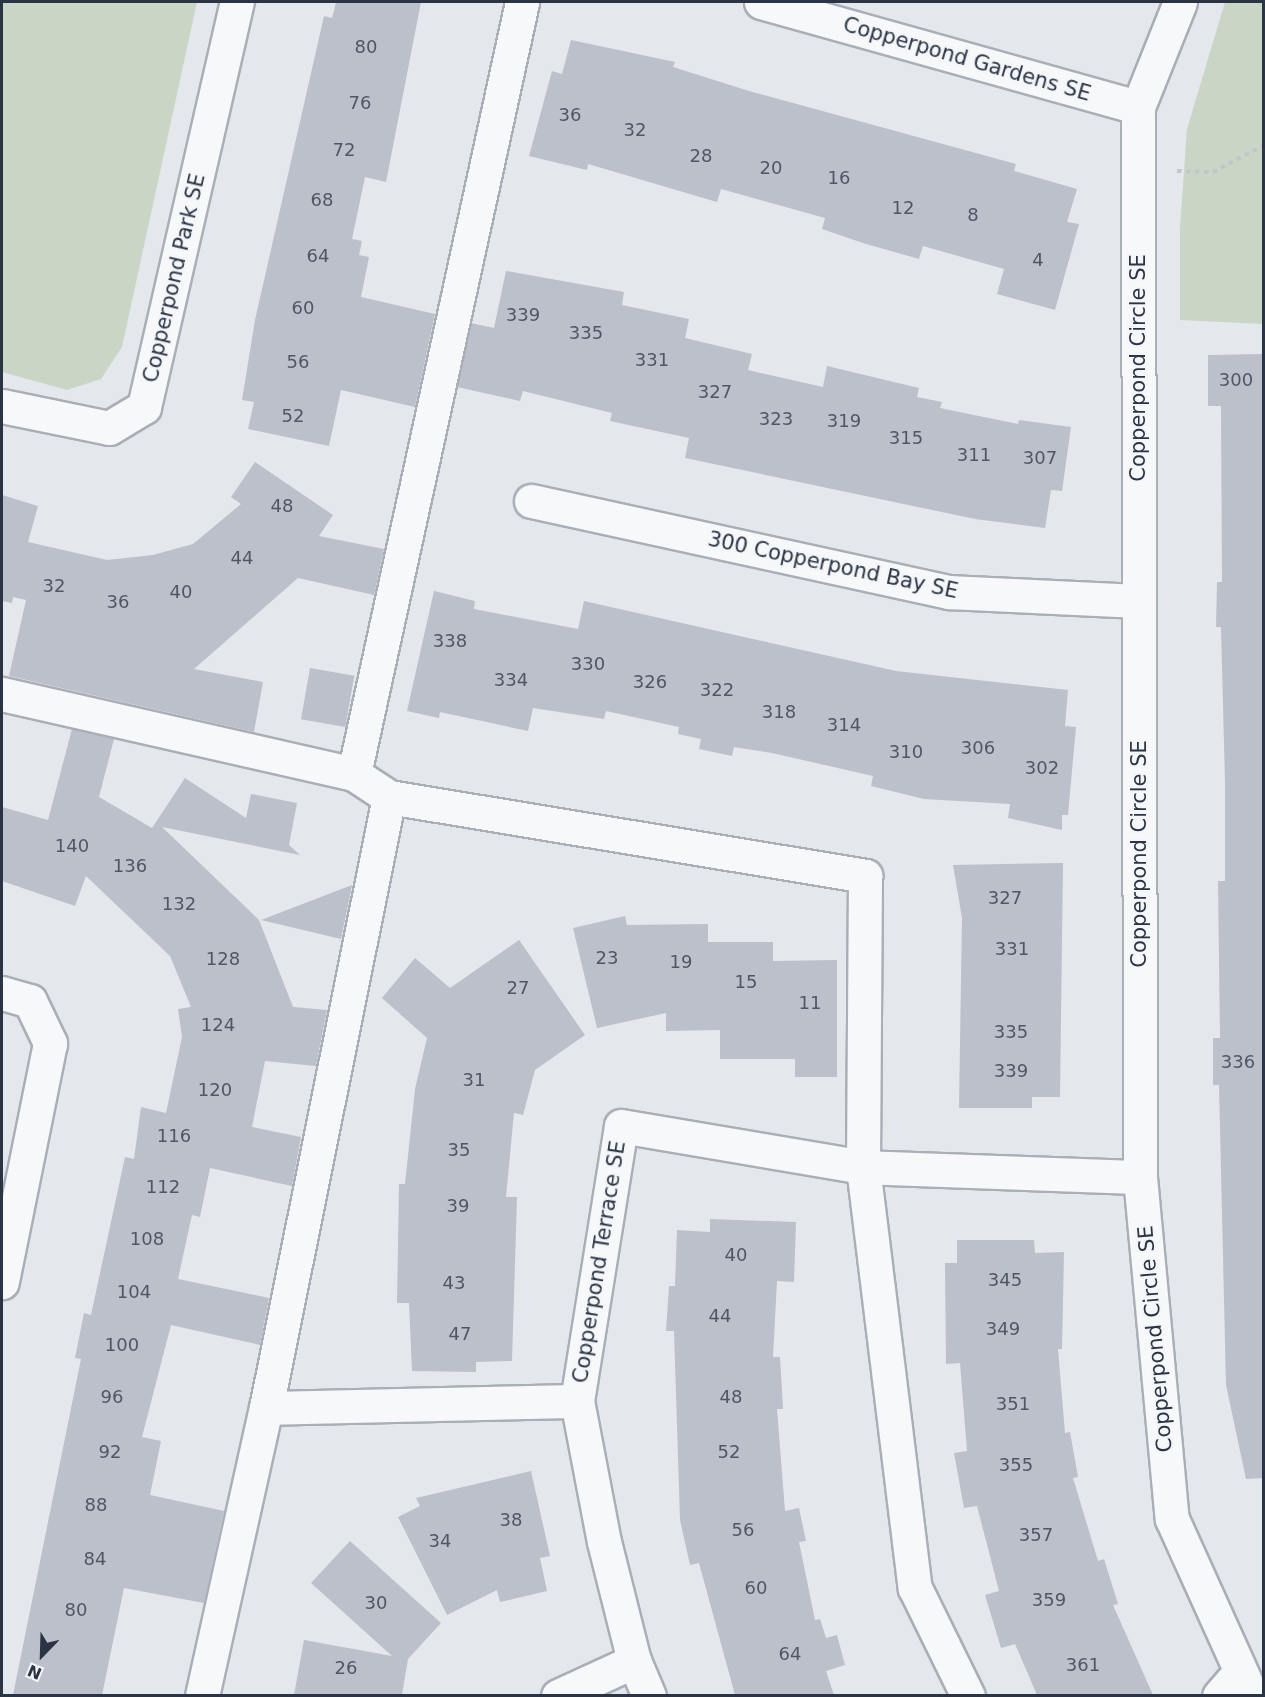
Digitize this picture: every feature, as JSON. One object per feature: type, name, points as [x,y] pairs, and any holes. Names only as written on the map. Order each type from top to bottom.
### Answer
[{"type":"street","name":"Copperpond Park SE","points":[[2,406],[109,428],[144,407],[237,2]]},
{"type":"street","points":[[354,774],[522,2]]},
{"type":"street","name":"Copperpond Gardens SE","points":[[761,2],[1138,107]]},
{"type":"street","name":"Copperpond Circle SE","points":[[1180,2],[1138,107],[1140,1177],[1172,1520],[1237,1688]]},
{"type":"street","name":"300 Copperpond Bay SE","points":[[531,501],[949,592],[1138,601]]},
{"type":"street","points":[[2,694],[354,774],[389,796],[865,876],[863,1167],[915,1588],[968,1695]]},
{"type":"street","points":[[202,1695],[266,1408],[389,796]]},
{"type":"street","points":[[2,993],[30,1001],[50,1043],[2,1282]]},
{"type":"street","name":"Copperpond Terrace SE","points":[[649,1695],[634,1661],[604,1542],[577,1401],[621,1126],[863,1167],[1140,1177]]},
{"type":"street","points":[[266,1408],[577,1401]]},
{"type":"street","points":[[558,1695],[634,1661]]},
{"type":"path","points":[[1173,171],[1213,172],[1263,145]]},
{"type":"green space","points":[[2,2],[197,2],[122,347],[101,379],[67,390],[2,372]]},
{"type":"green space","points":[[1225,2],[1263,2],[1263,324],[1180,320],[1180,228],[1187,129]]},
{"type":"building","points":[[336,2],[421,2],[386,182],[365,177],[352,239],[362,241],[359,255],[369,257],[361,297],[435,314],[415,407],[341,390],[329,446],[248,429],[254,402],[242,400],[255,320],[324,16],[332,18]]},
{"type":"building","points":[[571,40],[675,62],[673,67],[749,91],[1016,164],[1014,171],[1077,189],[1067,222],[1079,224],[1055,310],[997,294],[1004,269],[923,246],[919,259],[822,229],[825,218],[721,189],[717,202],[588,164],[587,170],[529,156],[552,71],[562,74]]},
{"type":"building","points":[[506,271],[624,292],[622,305],[689,319],[685,338],[752,354],[748,370],[823,387],[827,366],[919,388],[917,397],[942,402],[940,408],[1018,424],[1019,420],[1071,427],[1062,491],[1051,490],[1045,528],[975,519],[685,458],[689,438],[610,421],[612,413],[523,391],[520,401],[457,387],[471,323],[494,328]]},
{"type":"building","points":[[1263,354],[1263,1478],[1246,1479],[1226,1385],[1219,1085],[1213,1085],[1213,1038],[1220,1038],[1218,881],[1225,881],[1225,782],[1221,627],[1216,627],[1217,582],[1222,582],[1221,406],[1208,406],[1208,355]]},
{"type":"building","points":[[255,462],[333,515],[319,536],[384,549],[374,595],[298,578],[194,669],[263,682],[254,732],[9,676],[26,600],[13,597],[12,603],[2,601],[2,495],[38,506],[28,542],[107,560],[153,555],[193,544],[241,504],[231,497]]},
{"type":"building","points":[[434,591],[475,601],[474,609],[578,629],[584,601],[896,671],[1068,690],[1065,726],[1076,727],[1068,815],[1062,815],[1062,830],[1008,818],[1010,804],[924,799],[871,786],[873,776],[772,753],[734,747],[732,756],[699,749],[701,739],[678,734],[679,727],[606,711],[604,719],[533,708],[528,731],[440,712],[439,718],[407,711]]},
{"type":"building","points":[[310,668],[354,676],[345,727],[301,719]]},
{"type":"building","points":[[72,729],[114,739],[99,797],[152,828],[185,778],[246,818],[251,794],[297,803],[289,845],[300,855],[162,827],[259,920],[293,1007],[327,1010],[316,1066],[265,1061],[252,1127],[301,1137],[292,1186],[210,1168],[200,1217],[192,1215],[178,1279],[269,1298],[260,1345],[171,1325],[142,1437],[161,1441],[150,1495],[224,1511],[204,1603],[124,1588],[102,1695],[13,1695],[81,1359],[75,1358],[84,1313],[91,1315],[125,1157],[134,1159],[141,1107],[166,1113],[182,1037],[178,1009],[191,1007],[170,956],[86,876],[75,906],[2,881],[2,807],[48,820]]},
{"type":"building","points":[[1063,863],[1060,1097],[1032,1097],[1032,1108],[959,1108],[962,918],[953,865]]},
{"type":"building","points":[[352,885],[341,939],[261,920]]},
{"type":"building","points":[[625,916],[627,925],[708,924],[708,942],[773,942],[773,961],[837,960],[837,1077],[795,1077],[795,1059],[720,1059],[720,1030],[666,1031],[666,1013],[597,1028],[573,928]]},
{"type":"building","points":[[519,940],[585,1035],[535,1070],[523,1115],[514,1113],[506,1197],[517,1197],[512,1361],[476,1362],[476,1372],[412,1371],[409,1303],[397,1303],[399,1184],[405,1184],[415,1089],[427,1038],[382,998],[415,958],[450,988]]},
{"type":"building","points":[[710,1219],[796,1222],[794,1282],[777,1281],[773,1357],[780,1357],[783,1409],[777,1409],[785,1511],[799,1508],[806,1541],[799,1542],[815,1620],[820,1619],[826,1638],[837,1635],[845,1665],[826,1671],[834,1695],[735,1695],[699,1563],[690,1565],[680,1520],[674,1331],[666,1331],[669,1286],[675,1286],[677,1230],[710,1232]]},
{"type":"building","points":[[957,1240],[1034,1240],[1035,1253],[1064,1252],[1062,1349],[1058,1349],[1065,1433],[1070,1432],[1078,1477],[1073,1478],[1098,1561],[1104,1559],[1118,1604],[1113,1605],[1153,1695],[1037,1695],[1015,1644],[1001,1648],[985,1595],[999,1591],[977,1506],[964,1508],[954,1453],[967,1451],[960,1363],[946,1364],[945,1263],[957,1263]]},
{"type":"building","points":[[531,1471],[550,1556],[540,1558],[547,1591],[500,1602],[497,1590],[447,1615],[398,1517],[420,1506],[416,1498]]},
{"type":"building","points":[[350,1541],[441,1623],[408,1659],[402,1695],[294,1695],[304,1640],[392,1656],[311,1583]]}]
